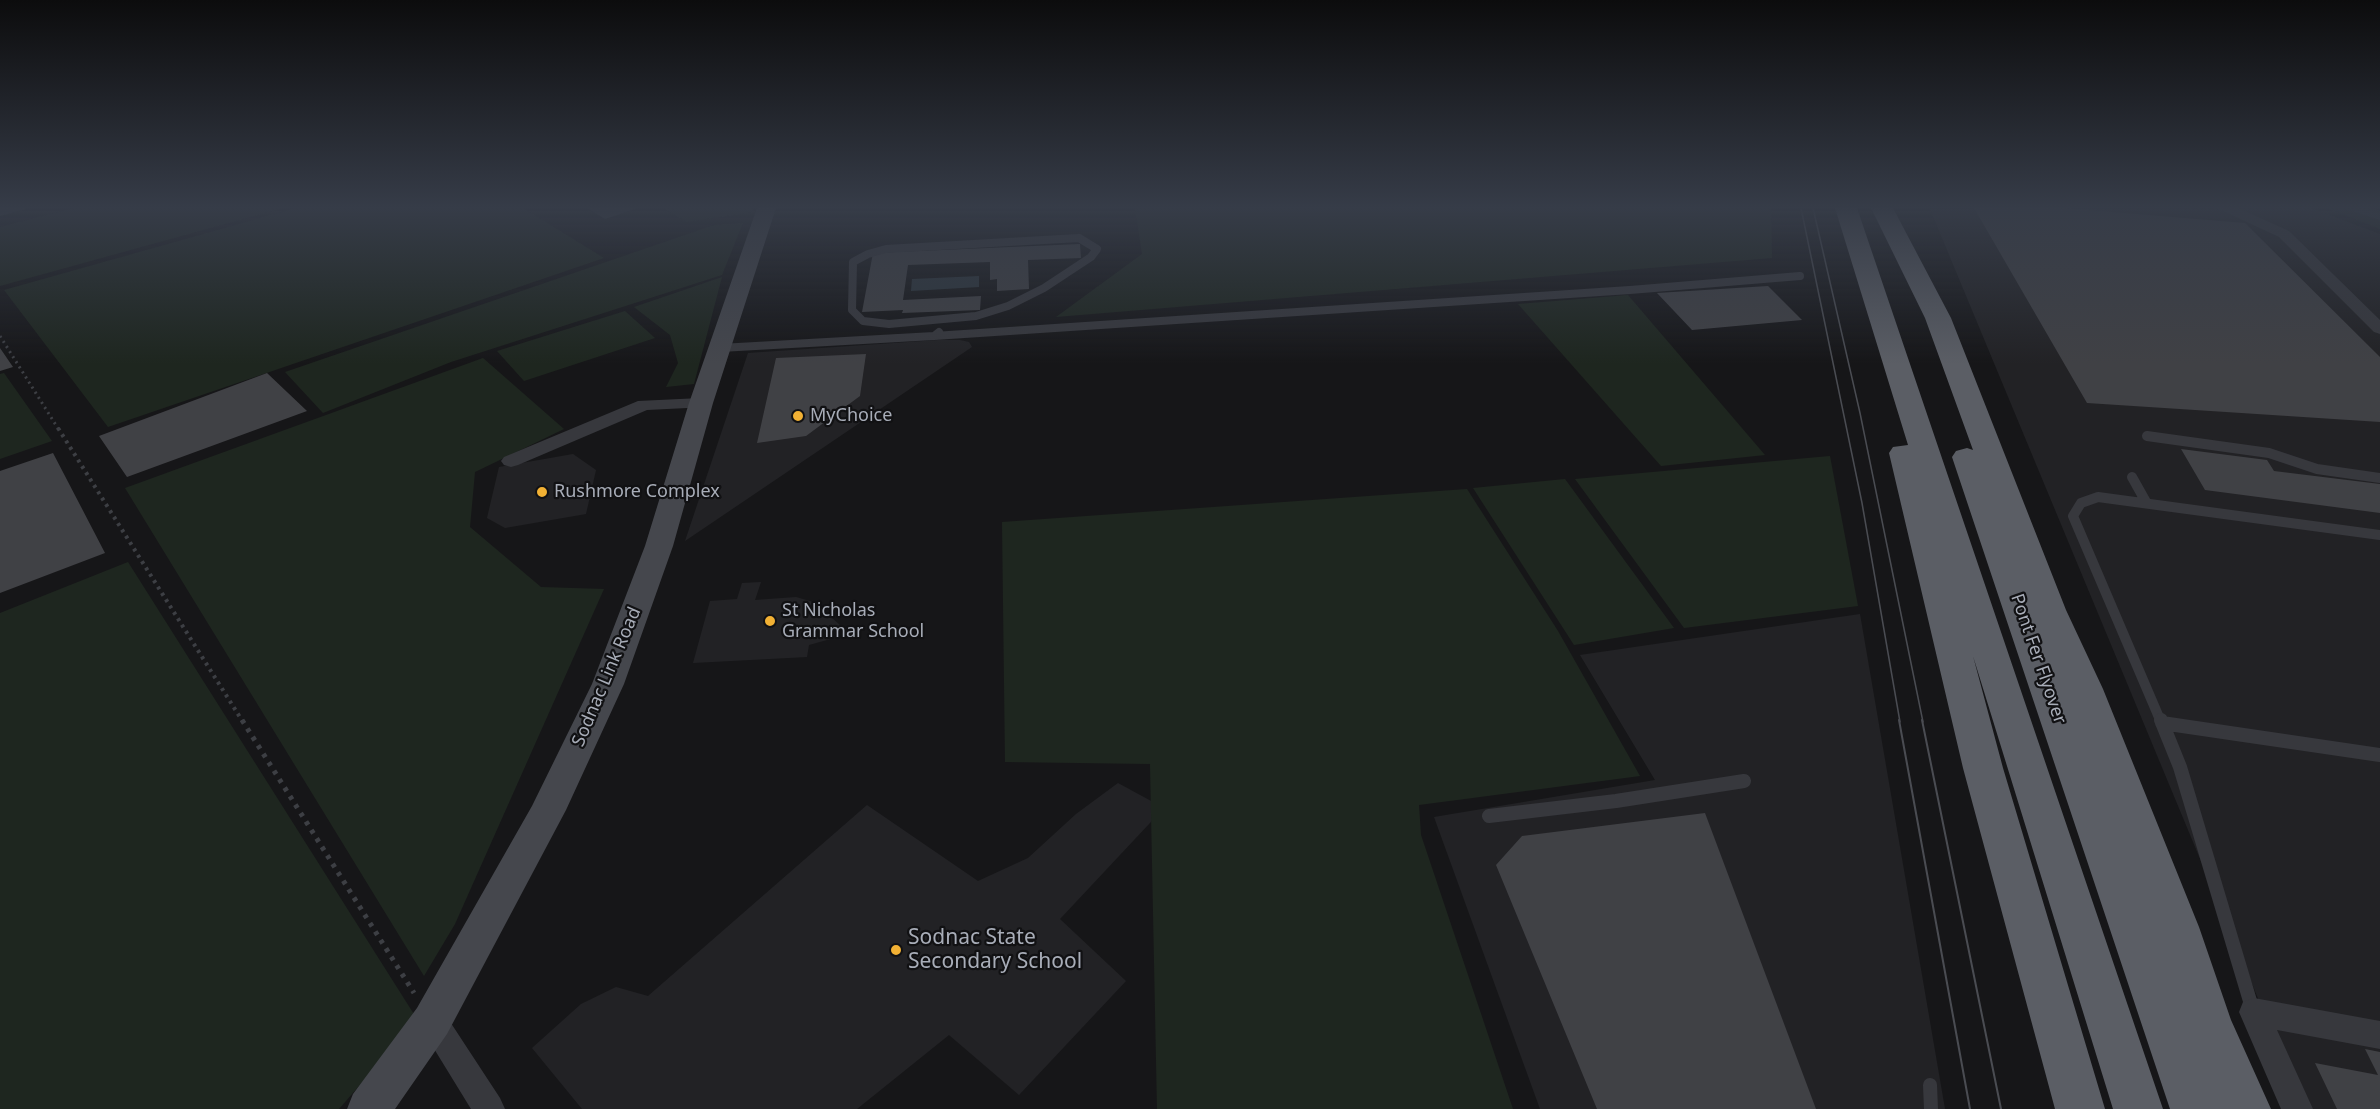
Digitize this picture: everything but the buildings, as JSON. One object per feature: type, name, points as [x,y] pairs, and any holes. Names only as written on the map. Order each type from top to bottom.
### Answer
[{"type":"highway","points":[[1854,260],[1860,298],[1882,367],[1983,768],[2080,1109]]},
{"type":"highway","points":[[1862,260],[2138,1109]]},
{"type":"highway","name":"Pont Fer Flyover","points":[[1899,260],[2195,1109]]},
{"type":"highway","points":[[1908,260],[1938,318],[2049,610],[2084,688],[2176,927],[2207,1020],[2246,1109]]},
{"type":"main road","name":"Sodnac Link Road","points":[[369,1109],[432,1021],[548,810],[608,684],[659,546],[701,403],[750,260]]},
{"type":"street","points":[[2310,260],[2380,329]]},
{"type":"street","points":[[511,461],[644,405],[701,403]]},
{"type":"street","points":[[2254,1012],[2380,1035]]},
{"type":"street","points":[[2254,1012],[2296,1109]]},
{"type":"street","points":[[432,1021],[489,1109]]},
{"type":"lane","points":[[858,260],[854,262],[851,282],[852,310],[863,321],[889,324],[976,316],[1008,306],[1044,288],[1087,260]]},
{"type":"lane","points":[[720,348],[1630,290],[1800,276]]},
{"type":"lane","points":[[934,336],[942,330],[947,320]]},
{"type":"lane","points":[[2147,436],[2269,453],[2317,469],[2380,477]]},
{"type":"lane","points":[[2132,477],[2146,502]]},
{"type":"lane","points":[[2254,1012],[2180,767],[2073,516],[2081,503],[2098,497],[2380,535]]},
{"type":"lane","points":[[2162,723],[2380,755]]},
{"type":"lane","points":[[1489,816],[1616,801],[1744,781]]},
{"type":"lane","points":[[1930,1085],[1931,1109]]},
{"type":"path","points":[[0,336],[432,1021]]},
{"type":"shaded area","points":[[0,260],[95,260],[0,286]]},
{"type":"shaded area","points":[[112,260],[599,260],[108,427],[4,290]]},
{"type":"shaded area","points":[[613,260],[728,260],[722,275],[451,362],[323,413],[285,372]]},
{"type":"shaded area","points":[[1134,260],[1751,260],[1056,317]]},
{"type":"shaded area","points":[[1951,260],[2380,260],[2380,1109],[2304,1109]]},
{"type":"shaded area","points":[[979,276],[979,287],[911,291],[912,279]]},
{"type":"shaded area","points":[[722,277],[694,384],[666,387],[678,363],[670,335],[634,307]]},
{"type":"shaded area","points":[[1628,295],[1765,455],[1661,466],[1518,304]]},
{"type":"shaded area","points":[[625,311],[655,338],[524,381],[497,351]]},
{"type":"shaded area","points":[[960,340],[969,342],[972,347],[685,541],[748,353]]},
{"type":"shaded area","points":[[483,358],[564,429],[475,472],[470,527],[541,587],[604,589],[455,924],[424,976],[125,488]]},
{"type":"shaded area","points":[[4,373],[52,441],[0,459],[0,374]]},
{"type":"shaded area","name":"Rushmore Complex","points":[[573,454],[596,470],[586,514],[505,528],[487,518],[499,467]]},
{"type":"shaded area","points":[[1830,456],[1858,606],[1684,628],[1575,479]]},
{"type":"shaded area","points":[[1565,479],[1674,628],[1574,645],[1473,488]]},
{"type":"shaded area","points":[[1467,489],[1558,631],[1640,776],[1419,805],[1421,835],[1513,1109],[1157,1109],[1150,764],[1005,762],[1002,522]]},
{"type":"shaded area","points":[[128,562],[417,1019],[339,1109],[0,1109],[0,613]]},
{"type":"shaded area","name":"St Nicholas Grammar School","points":[[761,582],[755,600],[796,597],[820,604],[816,616],[831,617],[841,626],[834,638],[809,645],[807,657],[693,663],[710,601],[737,599],[742,583]]},
{"type":"shaded area","points":[[1860,614],[1945,1109],[1540,1109],[1434,817],[1655,780],[1580,655]]},
{"type":"shaded area","name":"Sodnac State Secondary School","points":[[1118,783],[1164,808],[1060,919],[1126,981],[1019,1095],[949,1035],[857,1109],[582,1109],[532,1048],[581,1004],[616,987],[648,996],[867,805],[978,881],[1028,858],[1076,814]]},
{"type":"tram line","points":[[1812,260],[1862,503],[1900,722]]},
{"type":"tram line","points":[[1825,260],[1860,413],[1923,722]]},
{"type":"tram line","points":[[1899,720],[1970,1109]]},
{"type":"tram line","points":[[1922,720],[2001,1109]]},
{"type":"place","name":"MyChoice","points":[[798,416]]},
{"type":"place","name":"Rushmore Complex","points":[[542,492]]},
{"type":"place","name":"St Nicholas Grammar School","points":[[770,621]]},
{"type":"place","name":"Sodnac State Secondary School","points":[[896,950]]}]
